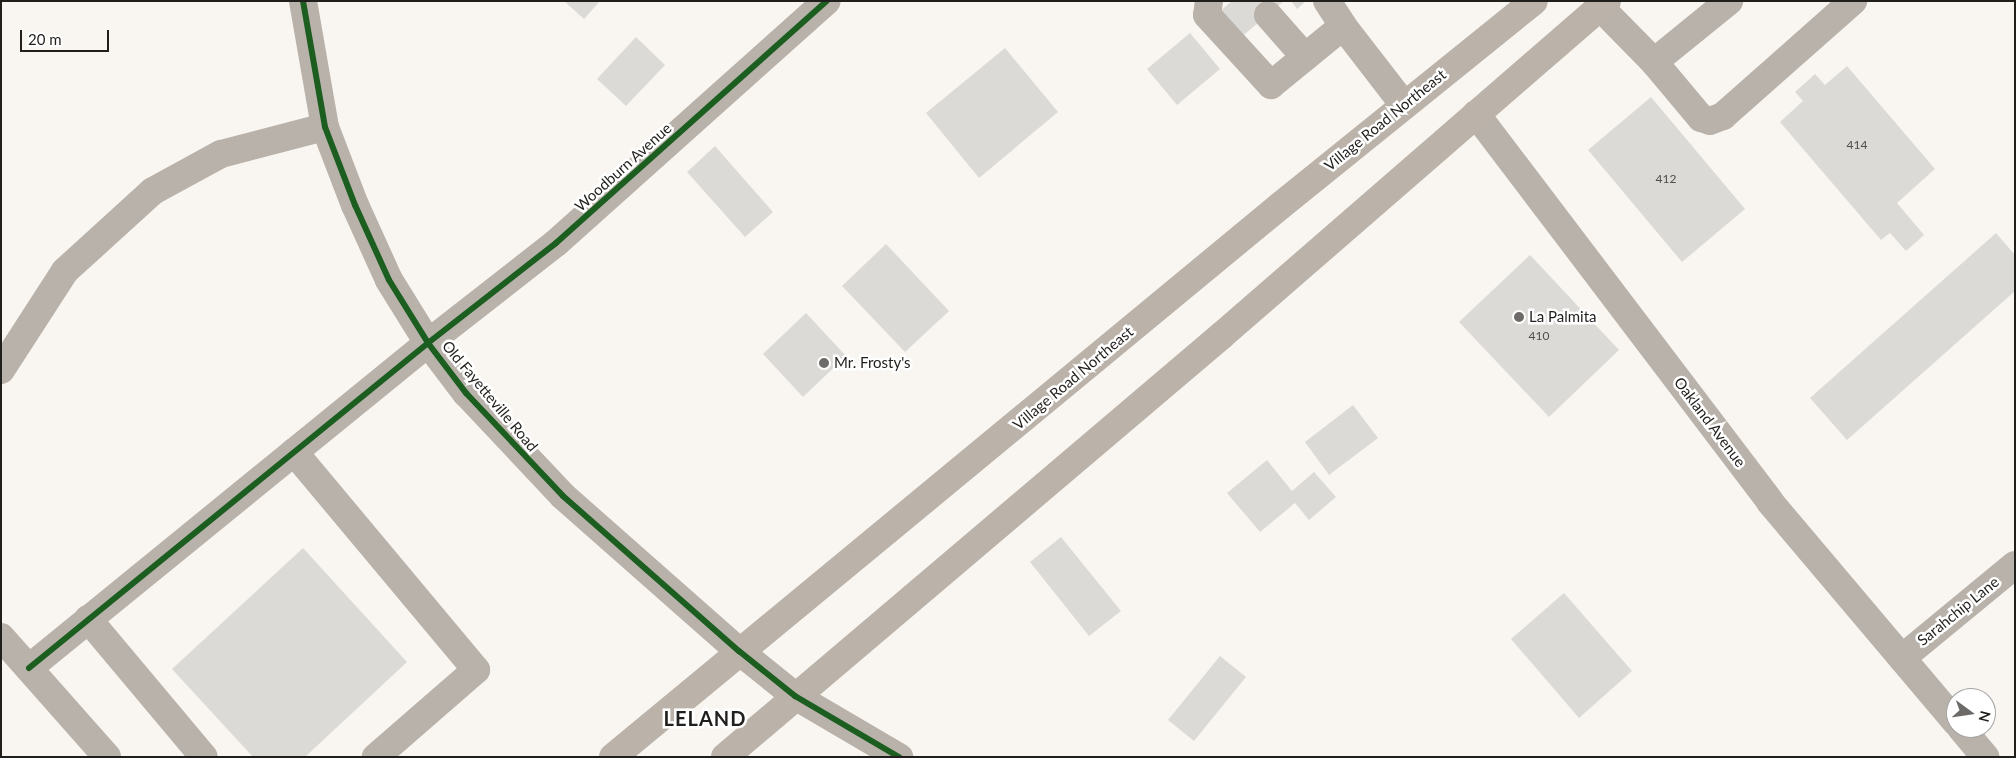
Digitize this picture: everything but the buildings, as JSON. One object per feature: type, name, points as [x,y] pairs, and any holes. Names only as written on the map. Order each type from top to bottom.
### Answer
[{"type":"main road","name":"Village Road Northeast","points":[[613,757],[739,651],[1404,105],[1534,1]]},
{"type":"main road","points":[[725,757],[1177,374],[1603,4]]},
{"type":"street","name":"Old Fayetteville Road","points":[[303,1],[325,127],[389,280],[428,343],[501,434],[563,496],[739,651],[795,696],[899,757]]},
{"type":"street","name":"Woodburn Avenue","points":[[29,668],[428,343],[556,243],[827,1]]},
{"type":"street","points":[[1209,1],[1208,15],[1271,85],[1342,26]]},
{"type":"street","points":[[1327,1],[1342,26],[1404,105]]},
{"type":"street","points":[[1654,62],[1728,1]]},
{"type":"street","points":[[1603,4],[1701,118],[1710,121],[1723,116],[1853,1]]},
{"type":"street","points":[[1268,14],[1305,57]]},
{"type":"street","name":"Oakland Avenue","points":[[1476,114],[1770,502],[1946,710]]},
{"type":"street","points":[[1,370],[65,270],[153,190],[221,154],[325,127]]},
{"type":"street","points":[[294,452],[476,670],[376,757]]},
{"type":"street","name":"Sarahchip Lane","points":[[1902,658],[2015,565]]},
{"type":"street","points":[[88,620],[204,757]]},
{"type":"street","points":[[1,637],[107,757]]},
{"type":"street","points":[[1970,738],[1986,757]]},
{"type":"cycle path","points":[[303,1],[325,127],[355,205],[389,280],[428,343],[466,393],[563,496],[739,651],[795,696],[899,757]]},
{"type":"cycle path","points":[[29,668],[428,343],[556,243],[827,1]]},
{"type":"place","name":"La Palmita","points":[[1519,317]]},
{"type":"place","name":"Mr. Frosty's","points":[[824,363]]},
{"type":"district","name":"LELAND","points":[[705,718]]}]
